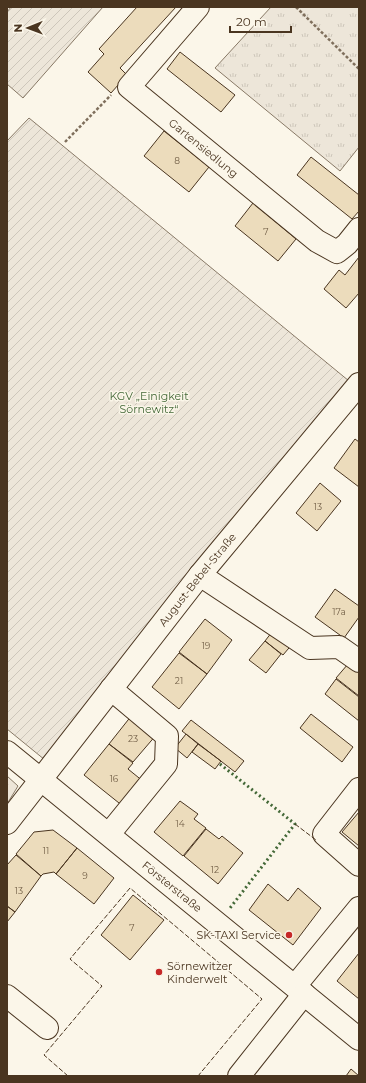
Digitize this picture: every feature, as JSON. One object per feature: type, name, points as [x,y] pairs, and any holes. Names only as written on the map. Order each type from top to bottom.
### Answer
[{"type":"street","points":[[129,87],[198,7]]},
{"type":"street","name":"Gartensiedlung","points":[[129,87],[317,241],[337,252],[347,244],[359,229]]},
{"type":"street","name":"August-Bebel-Straße","points":[[40,779],[200,575],[359,384]]},
{"type":"street","points":[[200,575],[310,648],[339,647],[359,661]]},
{"type":"street","points":[[109,834],[166,764],[167,736],[110,689]]},
{"type":"street","name":"Försterstraße","points":[[7,752],[359,1039]]},
{"type":"street","points":[[7,823],[40,779]]},
{"type":"street","points":[[359,789],[324,834],[359,865]]},
{"type":"street","points":[[239,1076],[359,908]]},
{"type":"street","points":[[7,996],[47,1028]]},
{"type":"path","points":[[296,7],[359,69]]},
{"type":"path","points":[[65,142],[114,92],[129,87]]},
{"type":"green space","points":[[11,7],[103,7],[23,98],[7,84],[7,12]]},
{"type":"green space","points":[[271,7],[359,7],[359,147],[340,171],[215,68]]},
{"type":"green space","name":"KGV „Einigkeit Sörnewitz“","points":[[29,118],[349,381],[45,760],[7,729],[7,141]]},
{"type":"green space","points":[[7,776],[18,786],[7,804]]},
{"type":"building","points":[[137,7],[176,7],[120,68],[127,75],[111,93],[88,72],[104,54],[99,49]]},
{"type":"building","points":[[180,52],[235,95],[221,112],[167,69]]},
{"type":"building","points":[[164,131],[209,167],[189,192],[144,156]]},
{"type":"building","points":[[311,157],[359,195],[359,211],[352,219],[297,175]]},
{"type":"building","points":[[253,203],[296,239],[278,261],[235,226]]},
{"type":"building","points":[[359,257],[359,293],[346,308],[324,289],[339,270],[345,275]]},
{"type":"building","points":[[355,439],[359,442],[359,487],[334,468]]},
{"type":"building","points":[[320,483],[341,501],[317,531],[296,513]]},
{"type":"building","points":[[335,589],[359,606],[359,617],[344,638],[315,617]]},
{"type":"building","points":[[205,619],[232,640],[207,674],[179,652]]},
{"type":"building","points":[[275,628],[294,642],[283,655],[265,641]]},
{"type":"building","points":[[265,641],[281,654],[266,673],[249,660]]},
{"type":"building","points":[[179,653],[207,674],[179,709],[152,687]]},
{"type":"building","points":[[348,664],[359,672],[359,696],[336,678]]},
{"type":"building","points":[[336,679],[359,697],[359,721],[325,694]]},
{"type":"building","points":[[311,714],[353,747],[342,762],[300,728]]},
{"type":"building","points":[[132,715],[157,734],[133,762],[109,744]]},
{"type":"building","points":[[191,720],[244,761],[235,772],[182,731]]},
{"type":"building","points":[[186,734],[198,744],[187,758],[175,748]]},
{"type":"building","points":[[109,744],[133,763],[128,769],[144,782],[124,807],[84,775]]},
{"type":"building","points":[[198,744],[221,761],[215,769],[192,752]]},
{"type":"building","points":[[180,801],[198,814],[194,819],[206,828],[183,856],[154,832]]},
{"type":"building","points":[[359,812],[359,846],[342,832]]},
{"type":"building","points":[[206,829],[219,839],[222,836],[243,853],[218,884],[184,856]]},
{"type":"building","points":[[53,830],[77,848],[56,874],[54,872],[43,874],[41,876],[16,854],[34,832]]},
{"type":"building","points":[[77,848],[114,878],[94,904],[56,874]]},
{"type":"building","points":[[16,855],[41,876],[15,912],[7,906],[7,865]]},
{"type":"building","points":[[268,884],[288,901],[298,888],[321,908],[293,945],[249,910]]},
{"type":"building","points":[[133,895],[164,920],[130,960],[101,935]]},
{"type":"building","points":[[7,906],[15,912],[7,922]]},
{"type":"building","points":[[359,953],[359,999],[337,981]]},
{"type":"building","points":[[351,1069],[359,1076],[346,1076]]},
{"type":"hedge","points":[[220,764],[295,824],[230,908]]},
{"type":"fence","points":[[295,824],[316,840]]},
{"type":"fence","points":[[68,1076],[44,1055],[102,986],[70,959],[130,888],[262,999],[198,1076]]},
{"type":"place","name":"SK-TAXI Service","points":[[289,935]]},
{"type":"place","name":"Sörnewitzer Kinderwelt","points":[[159,972]]}]
